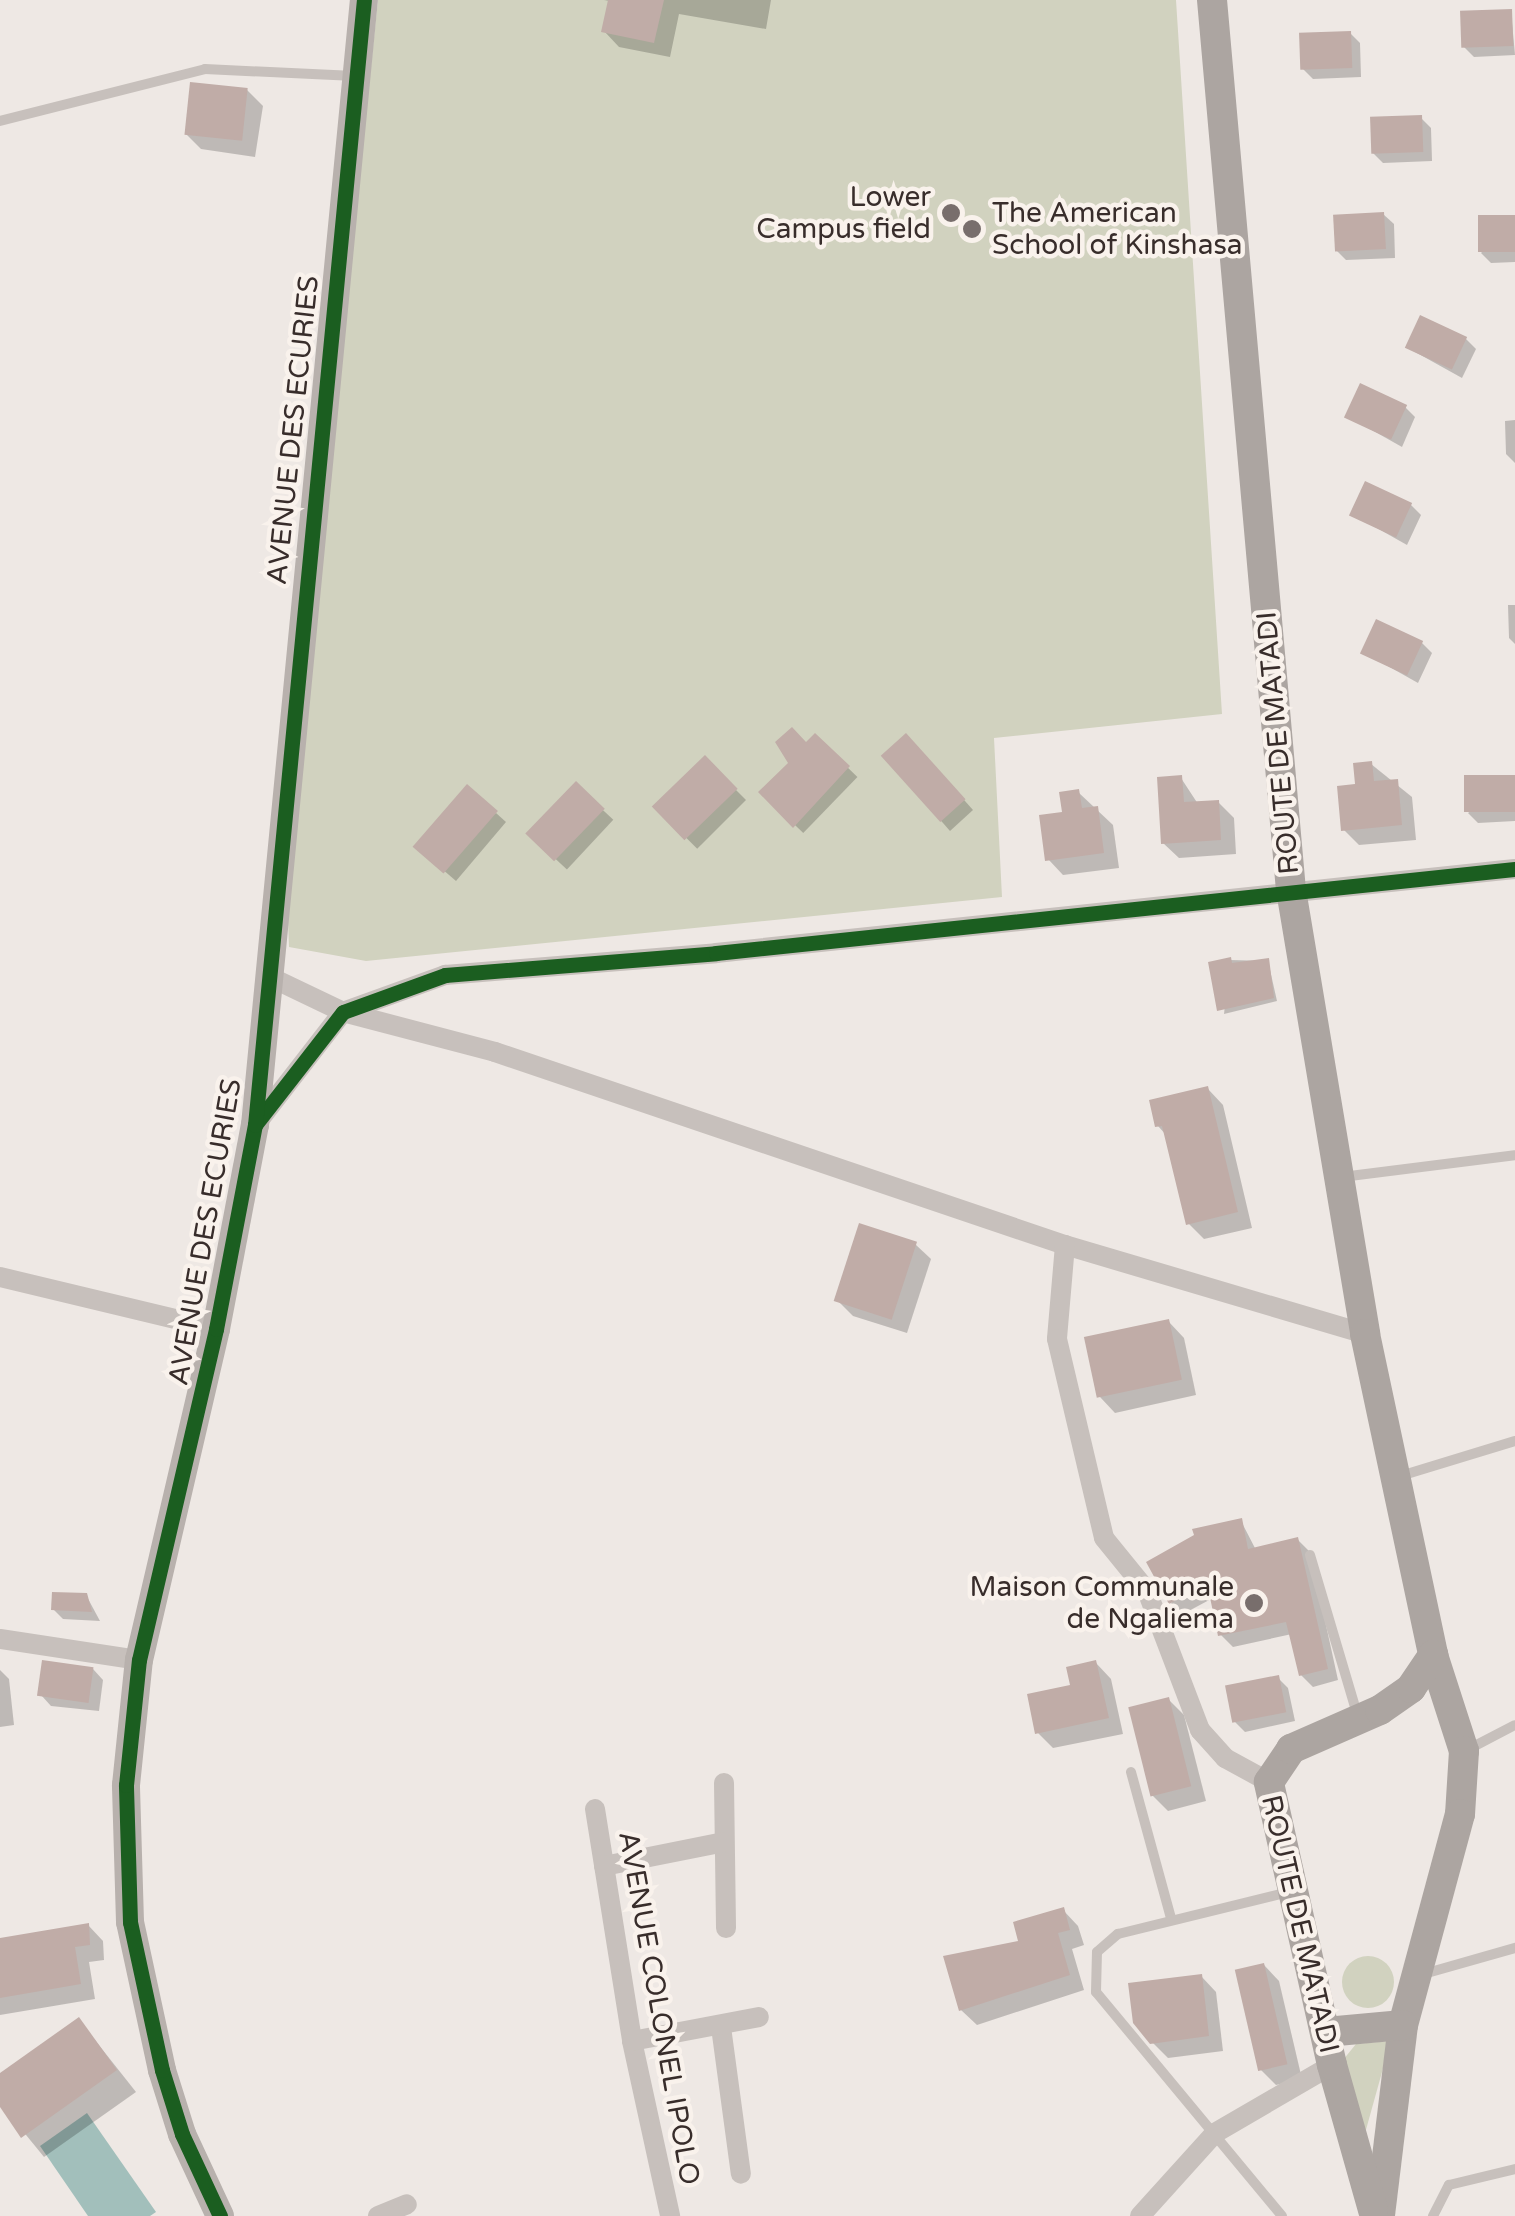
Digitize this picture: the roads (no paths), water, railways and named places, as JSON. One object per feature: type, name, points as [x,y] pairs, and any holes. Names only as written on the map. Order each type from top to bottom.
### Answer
[{"type":"main road","name":"ROUTE DE MATADI","points":[[1212,0],[1291,890],[1336,1178],[1366,1334],[1433,1654],[1464,1751],[1460,1814],[1403,2025],[1378,2216]]},
{"type":"main road","name":"ROUTE DE MATADI","points":[[1378,2216],[1332,2065],[1290,1892],[1269,1782],[1292,1749],[1359,1719],[1411,1688],[1433,1654]]},
{"type":"main road","points":[[1326,2032],[1403,2025]]},
{"type":"street","name":"AVENUE DES ECURIES","points":[[220,2216],[169,2101],[130,1922],[126,1784],[138,1660],[216,1329],[255,1125],[364,0]]},
{"type":"street","points":[[255,1125],[343,1012],[445,974],[716,953],[1291,890],[1468,878],[1515,868]]},
{"type":"street","points":[[268,976],[343,1012],[494,1052],[1065,1245],[1366,1334]]},
{"type":"street","points":[[1065,1245],[1057,1339],[1104,1538],[1146,1590],[1200,1730],[1225,1758],[1269,1782]]},
{"type":"street","points":[[0,1277],[216,1329]]},
{"type":"street","points":[[0,1639],[138,1660]]},
{"type":"street","points":[[724,1783],[726,1928]]},
{"type":"street","name":"AVENUE COLONEL IPOLO","points":[[594,1809],[632,2041],[670,2216]]},
{"type":"street","points":[[604,1866],[724,1842]]},
{"type":"street","points":[[632,2041],[759,2017]]},
{"type":"street","points":[[720,2027],[740,2174]]},
{"type":"street","points":[[1140,2216],[1215,2133],[1332,2065]]},
{"type":"street","points":[[378,2216],[407,2204]]},
{"type":"lane","points":[[0,121],[205,68],[356,76]]},
{"type":"lane","points":[[1336,1178],[1515,1156]]},
{"type":"lane","points":[[1396,1478],[1515,1441]]},
{"type":"lane","points":[[1310,1555],[1359,1719]]},
{"type":"lane","points":[[1464,1751],[1515,1726]]},
{"type":"lane","points":[[1131,1772],[1171,1918]]},
{"type":"lane","points":[[1282,2216],[1096,1992],[1098,1952],[1118,1934],[1290,1892]]},
{"type":"lane","points":[[1419,1975],[1515,1948]]},
{"type":"lane","points":[[1433,2216],[1449,2185],[1515,2169]]},
{"type":"water","points":[[87,2113],[156,2212],[150,2216],[88,2216],[40,2146]]},
{"type":"place","name":"Lower Campus field","points":[[951,213]]},
{"type":"place","name":"The American School of Kinshasa","points":[[972,229]]},
{"type":"place","name":"Maison Communale de Ngaliema","points":[[1254,1603]]}]
